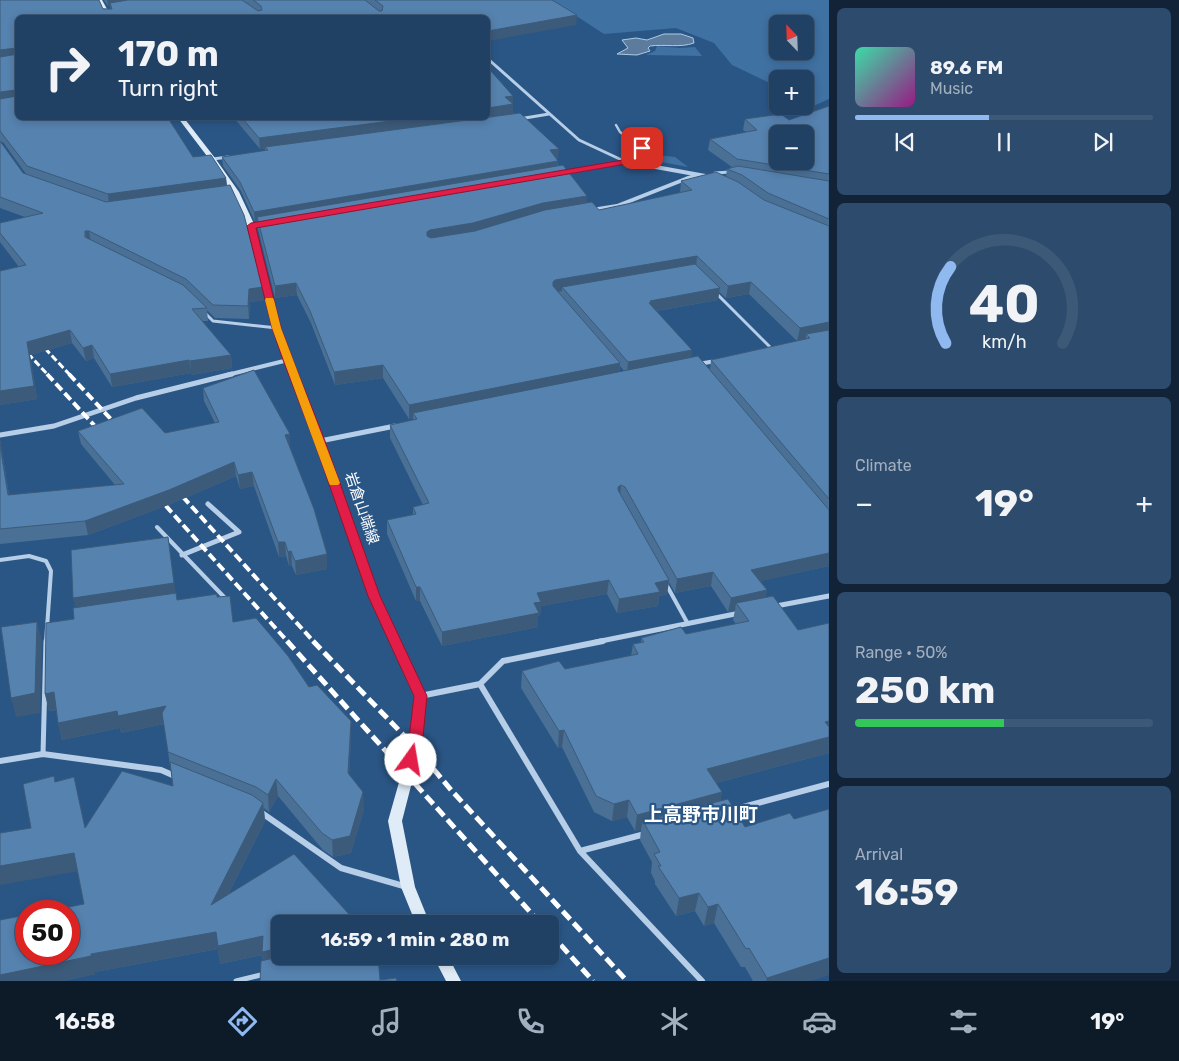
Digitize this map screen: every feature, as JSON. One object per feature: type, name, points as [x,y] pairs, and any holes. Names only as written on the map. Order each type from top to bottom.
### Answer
[{"type":"main road","points":[[99,0],[107,15]]},
{"type":"main road","name":"岩倉山端線","points":[[183,120],[213,159],[230,192],[256,225],[277,328],[288,360],[320,441],[374,596],[420,696]]},
{"type":"main road","points":[[419,915],[408,887],[395,821],[415,747],[420,696]]},
{"type":"main road","points":[[445,965],[454,981]]},
{"type":"street","points":[[104,10],[113,8]]},
{"type":"street","points":[[490,62],[579,140],[626,162],[705,175],[714,179]]},
{"type":"street","points":[[509,120],[549,114]]},
{"type":"street","points":[[213,159],[233,156]]},
{"type":"street","points":[[558,173],[626,162]]},
{"type":"street","points":[[589,210],[617,206],[688,178],[705,175]]},
{"type":"street","points":[[764,351],[782,347]]},
{"type":"street","points":[[688,366],[726,359]]},
{"type":"street","points":[[0,435],[54,426],[136,398],[288,360]]},
{"type":"street","points":[[320,441],[406,424]]},
{"type":"street","points":[[182,555],[239,532],[208,504]]},
{"type":"street","points":[[773,607],[829,596]]},
{"type":"street","points":[[420,696],[480,684],[503,661],[745,612]]},
{"type":"street","points":[[480,684],[580,851],[702,981]]},
{"type":"street","points":[[0,761],[43,754],[161,770],[187,781]]},
{"type":"street","points":[[724,813],[829,784]]},
{"type":"street","points":[[256,809],[341,868],[408,887]]},
{"type":"street","points":[[580,851],[657,831]]},
{"type":"lane","points":[[616,125],[620,132],[642,148],[634,158],[626,162]]},
{"type":"lane","points":[[705,175],[727,172],[736,173]]},
{"type":"lane","points":[[709,286],[773,349]]},
{"type":"lane","points":[[199,308],[213,321],[277,328]]},
{"type":"lane","points":[[698,364],[704,372]]},
{"type":"lane","points":[[157,528],[225,598],[215,599]]},
{"type":"lane","points":[[0,560],[29,556],[46,561],[51,571],[46,626],[43,754]]},
{"type":"lane","points":[[664,580],[688,624]]},
{"type":"lane","points":[[46,626],[55,625]]},
{"type":"lane","points":[[236,981],[275,972]]},
{"type":"shaded area","points":[[552,0],[829,0],[829,99],[814,106],[814,70],[769,70],[769,83],[732,65],[714,43],[676,28],[604,34]]},
{"type":"shaded area","points":[[664,34],[681,34],[693,38],[694,43],[650,46],[648,48],[650,51],[637,55],[617,54],[628,48],[622,40],[636,38],[647,40]]},
{"type":"shaded area","points":[[657,46],[695,47],[702,56],[646,55],[655,51]]},
{"type":"shaded area","points":[[650,154],[675,157],[688,167],[640,158]]},
{"type":"building","points":[[0,0],[99,0],[103,9],[112,9],[110,3],[128,0],[242,0],[258,11],[262,10],[261,6],[253,0],[365,0],[379,11],[382,11],[383,6],[375,0],[552,0],[577,15],[490,31],[490,15],[15,15],[15,48],[0,50]]},
{"type":"building","points":[[15,54],[15,90],[0,92],[0,57]]},
{"type":"building","points":[[490,70],[513,96],[505,97],[513,104],[490,108]]},
{"type":"building","points":[[15,96],[15,120],[169,120],[193,157],[211,155],[226,178],[108,194],[27,166],[0,131],[0,99]]},
{"type":"building","points":[[829,106],[829,174],[804,170],[814,170],[814,125],[769,125],[769,164],[737,159],[710,139],[757,130],[745,119],[782,115],[789,120],[803,115],[814,115],[814,111]]},
{"type":"building","points":[[520,113],[559,149],[550,150],[558,161],[254,212],[240,182],[222,157],[268,150],[265,147],[468,120],[490,120],[490,117]]},
{"type":"building","points":[[244,120],[398,120],[259,138]]},
{"type":"building","points":[[0,141],[23,173],[106,202],[230,185],[244,215],[263,287],[249,289],[248,306],[213,305],[186,279],[89,231],[85,231],[85,237],[183,285],[207,308],[192,309],[231,355],[189,360],[110,374],[92,345],[83,348],[70,330],[27,342],[34,386],[0,391],[0,271],[26,265],[0,233],[0,223],[43,213],[0,197]]},
{"type":"building","points":[[563,165],[587,196],[543,203],[473,223],[430,230],[427,232],[427,236],[431,238],[475,231],[545,210],[592,202],[599,210],[692,190],[681,181],[716,172],[738,182],[764,200],[829,226],[829,322],[800,328],[751,282],[728,286],[697,256],[555,280],[553,286],[620,363],[409,405],[383,365],[334,372],[310,311],[296,283],[275,286],[257,217]]},
{"type":"building","points":[[738,166],[829,181],[829,219],[768,193],[742,175],[727,169]]},
{"type":"building","points":[[695,264],[720,288],[650,301],[652,302],[649,303],[692,350],[628,362],[562,287]]},
{"type":"building","points":[[829,330],[829,499],[711,360],[810,338],[806,334]]},
{"type":"building","points":[[698,356],[829,510],[829,553],[751,570],[767,590],[731,598],[713,572],[677,579],[625,487],[621,485],[618,487],[618,490],[669,580],[655,583],[660,592],[619,599],[609,580],[537,593],[541,602],[534,603],[539,613],[442,632],[420,587],[416,587],[387,520],[416,514],[413,507],[429,503],[390,425],[417,419],[413,413]]},
{"type":"building","points":[[254,370],[290,434],[285,435],[314,509],[327,554],[295,561],[291,551],[288,552],[285,542],[278,542],[252,472],[238,475],[234,462],[169,490],[85,521],[0,529],[0,445],[8,495],[124,484],[78,431],[142,408],[165,433],[219,422],[203,388]]},
{"type":"building","points":[[168,537],[174,583],[73,598],[71,550]]},
{"type":"building","points":[[176,593],[177,600],[217,594],[217,597],[230,596],[233,622],[256,618],[288,656],[309,687],[317,685],[351,721],[348,773],[363,792],[350,836],[332,840],[322,833],[276,779],[268,795],[256,787],[168,752],[162,713],[166,706],[118,716],[117,711],[58,723],[54,692],[45,694],[46,623],[74,619],[73,608]]},
{"type":"building","points":[[773,596],[798,630],[829,623],[829,721],[825,722],[829,727],[829,737],[707,769],[722,792],[637,815],[629,800],[614,804],[596,796],[564,730],[559,731],[522,671],[559,661],[565,669],[638,654],[633,644],[644,642],[641,638],[681,627],[686,634],[749,621],[736,603]]},
{"type":"building","points":[[37,622],[35,693],[11,698],[1,627]]},
{"type":"building","points":[[170,762],[252,795],[263,803],[211,905],[294,854],[350,915],[271,915],[271,950],[262,952],[263,936],[218,946],[216,932],[91,954],[91,956],[80,958],[80,905],[84,904],[74,853],[0,866],[0,833],[31,828],[23,784],[54,776],[55,782],[74,777],[85,828],[122,771],[173,786]]},
{"type":"building","points":[[728,799],[745,827],[790,813],[794,819],[829,809],[829,958],[767,978],[749,948],[746,949],[718,904],[708,907],[699,893],[679,898],[658,866],[661,866],[654,854],[660,852],[643,821]]},
{"type":"building","points":[[15,917],[15,965],[48,965],[0,975],[0,920]]},
{"type":"building","points":[[271,959],[271,965],[379,965],[380,980],[396,978],[397,981],[260,981],[261,961]]},
{"type":"railway","points":[[38,341],[70,375]]},
{"type":"railway","points":[[21,346],[48,375]]},
{"type":"railway","points":[[47,374],[104,436]]},
{"type":"railway","points":[[69,374],[120,429]]},
{"type":"railway","points":[[174,487],[314,642]]},
{"type":"railway","points":[[157,496],[288,642]]},
{"type":"railway","points":[[287,641],[533,915]]},
{"type":"railway","points":[[313,641],[415,747],[452,791],[627,981]]},
{"type":"railway","points":[[559,943],[593,981]]},
{"type":"slow traffic","points":[[270,300],[288,360],[320,441],[334,483]]},
{"type":"district","name":"上高野市川町","points":[[701,814]]},
{"type":"route","points":[[411,760],[415,747],[420,696],[374,596],[320,441],[288,360],[277,328],[251,226],[626,162],[634,158],[642,148]]}]
